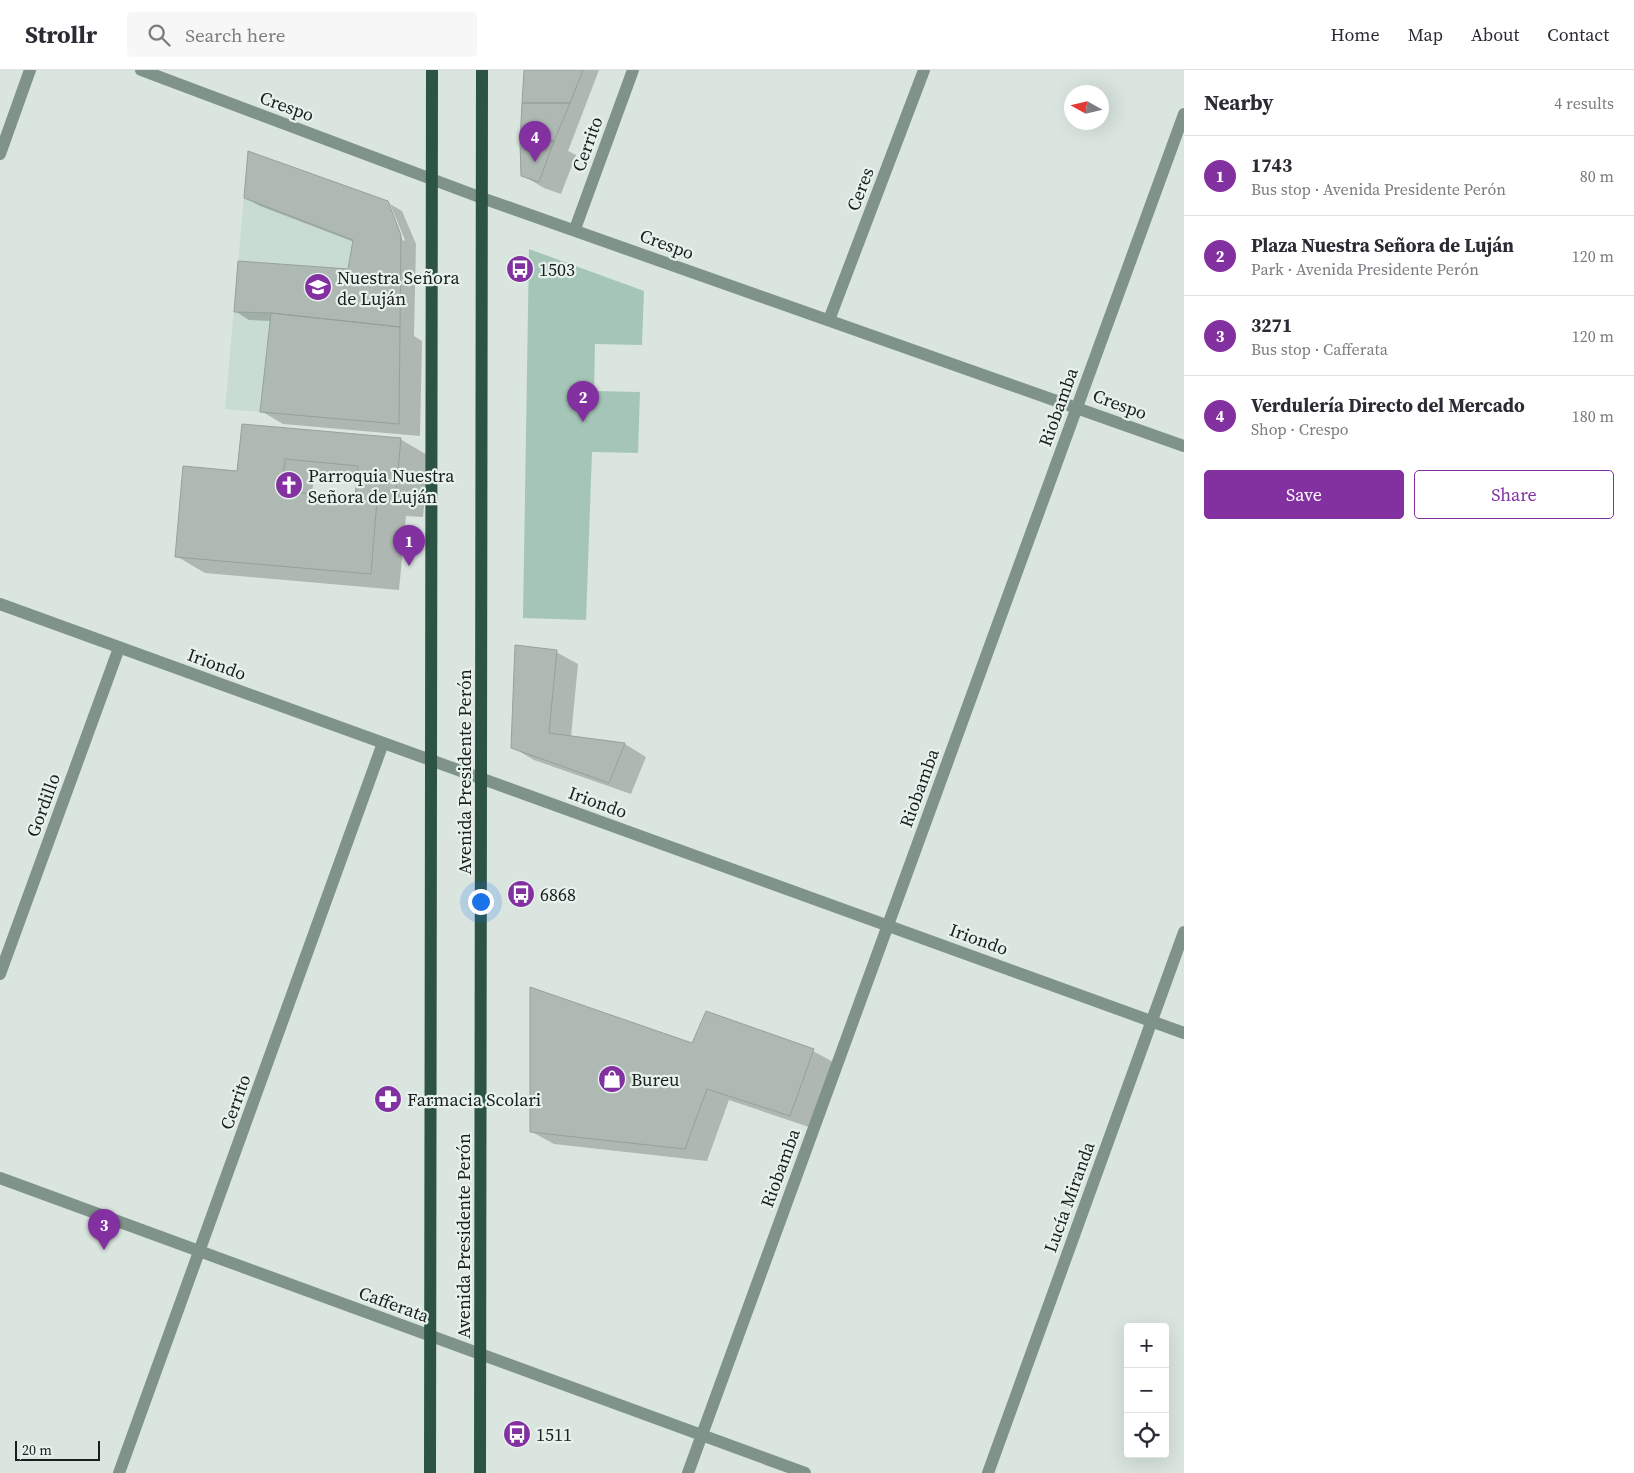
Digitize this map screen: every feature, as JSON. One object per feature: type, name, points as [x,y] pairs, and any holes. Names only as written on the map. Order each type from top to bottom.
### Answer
[{"type":"main road","name":"Avenida Presidente Perón","points":[[430,1473],[432,70]]},
{"type":"main road","name":"Avenida Presidente Perón","points":[[480,1473],[482,70]]},
{"type":"street","points":[[0,154],[30,70]]},
{"type":"street","name":"Crespo","points":[[140,70],[482,198],[1184,446]]},
{"type":"street","name":"Cerrito","points":[[575,230],[633,70]]},
{"type":"street","name":"Ceres","points":[[829,320],[924,70]]},
{"type":"street","name":"Riobamba","points":[[688,1473],[1184,114]]},
{"type":"street","name":"Iriondo","points":[[0,604],[888,924],[1184,1033]]},
{"type":"street","name":"Gordillo","points":[[0,974],[119,648]]},
{"type":"street","name":"Cerrito","points":[[119,1473],[383,743]]},
{"type":"street","name":"Lucía Miranda","points":[[988,1473],[1184,932]]},
{"type":"street","name":"Cafferata","points":[[0,1178],[805,1473]]},
{"type":"shaded area","name":"Nuestra Señora de Luján","points":[[248,151],[388,201],[401,235],[399,424],[225,409]]},
{"type":"green space","points":[[529,249],[644,291],[642,345],[595,344],[594,391],[640,392],[638,453],[592,452],[586,620],[523,618]]},
{"type":"building","points":[[524,70],[583,70],[570,103],[522,103]]},
{"type":"building","points":[[522,103],[570,103],[554,141],[520,142]]},
{"type":"building","points":[[554,141],[539,182],[521,176],[520,142]]},
{"type":"building","points":[[248,151],[388,201],[401,235],[400,327],[271,313],[234,312],[238,261],[348,269],[353,240],[244,198]]},
{"type":"building","points":[[271,313],[400,327],[399,424],[260,412]]},
{"type":"building","name":"Parroquia Nuestra Señora de Luján","points":[[242,424],[401,438],[395,502],[377,500],[371,574],[175,557],[183,466],[237,471]],"holes":[[[285,459],[358,466],[355,498],[282,491]]]},
{"type":"building","points":[[515,645],[557,650],[549,733],[625,743],[609,783],[511,748]]},
{"type":"building","points":[[530,987],[692,1043],[706,1011],[814,1049],[790,1116],[707,1089],[685,1149],[530,1132]]},
{"type":"place","name":"Verdulería Directo del Mercado","points":[[535,162]]},
{"type":"place","name":"1503","points":[[520,269]]},
{"type":"place","name":"Nuestra Señora de Luján","points":[[318,287]]},
{"type":"place","name":"Plaza Nuestra Señora de Luján","points":[[583,422]]},
{"type":"place","name":"Parroquia Nuestra Señora de Luján","points":[[289,485]]},
{"type":"place","name":"1743","points":[[409,566]]},
{"type":"place","name":"6868","points":[[521,894]]},
{"type":"place","name":"Bureu","points":[[612,1079]]},
{"type":"place","name":"Farmacia Scolari","points":[[388,1099]]},
{"type":"place","name":"3271","points":[[104,1250]]},
{"type":"place","name":"1511","points":[[517,1434]]}]
